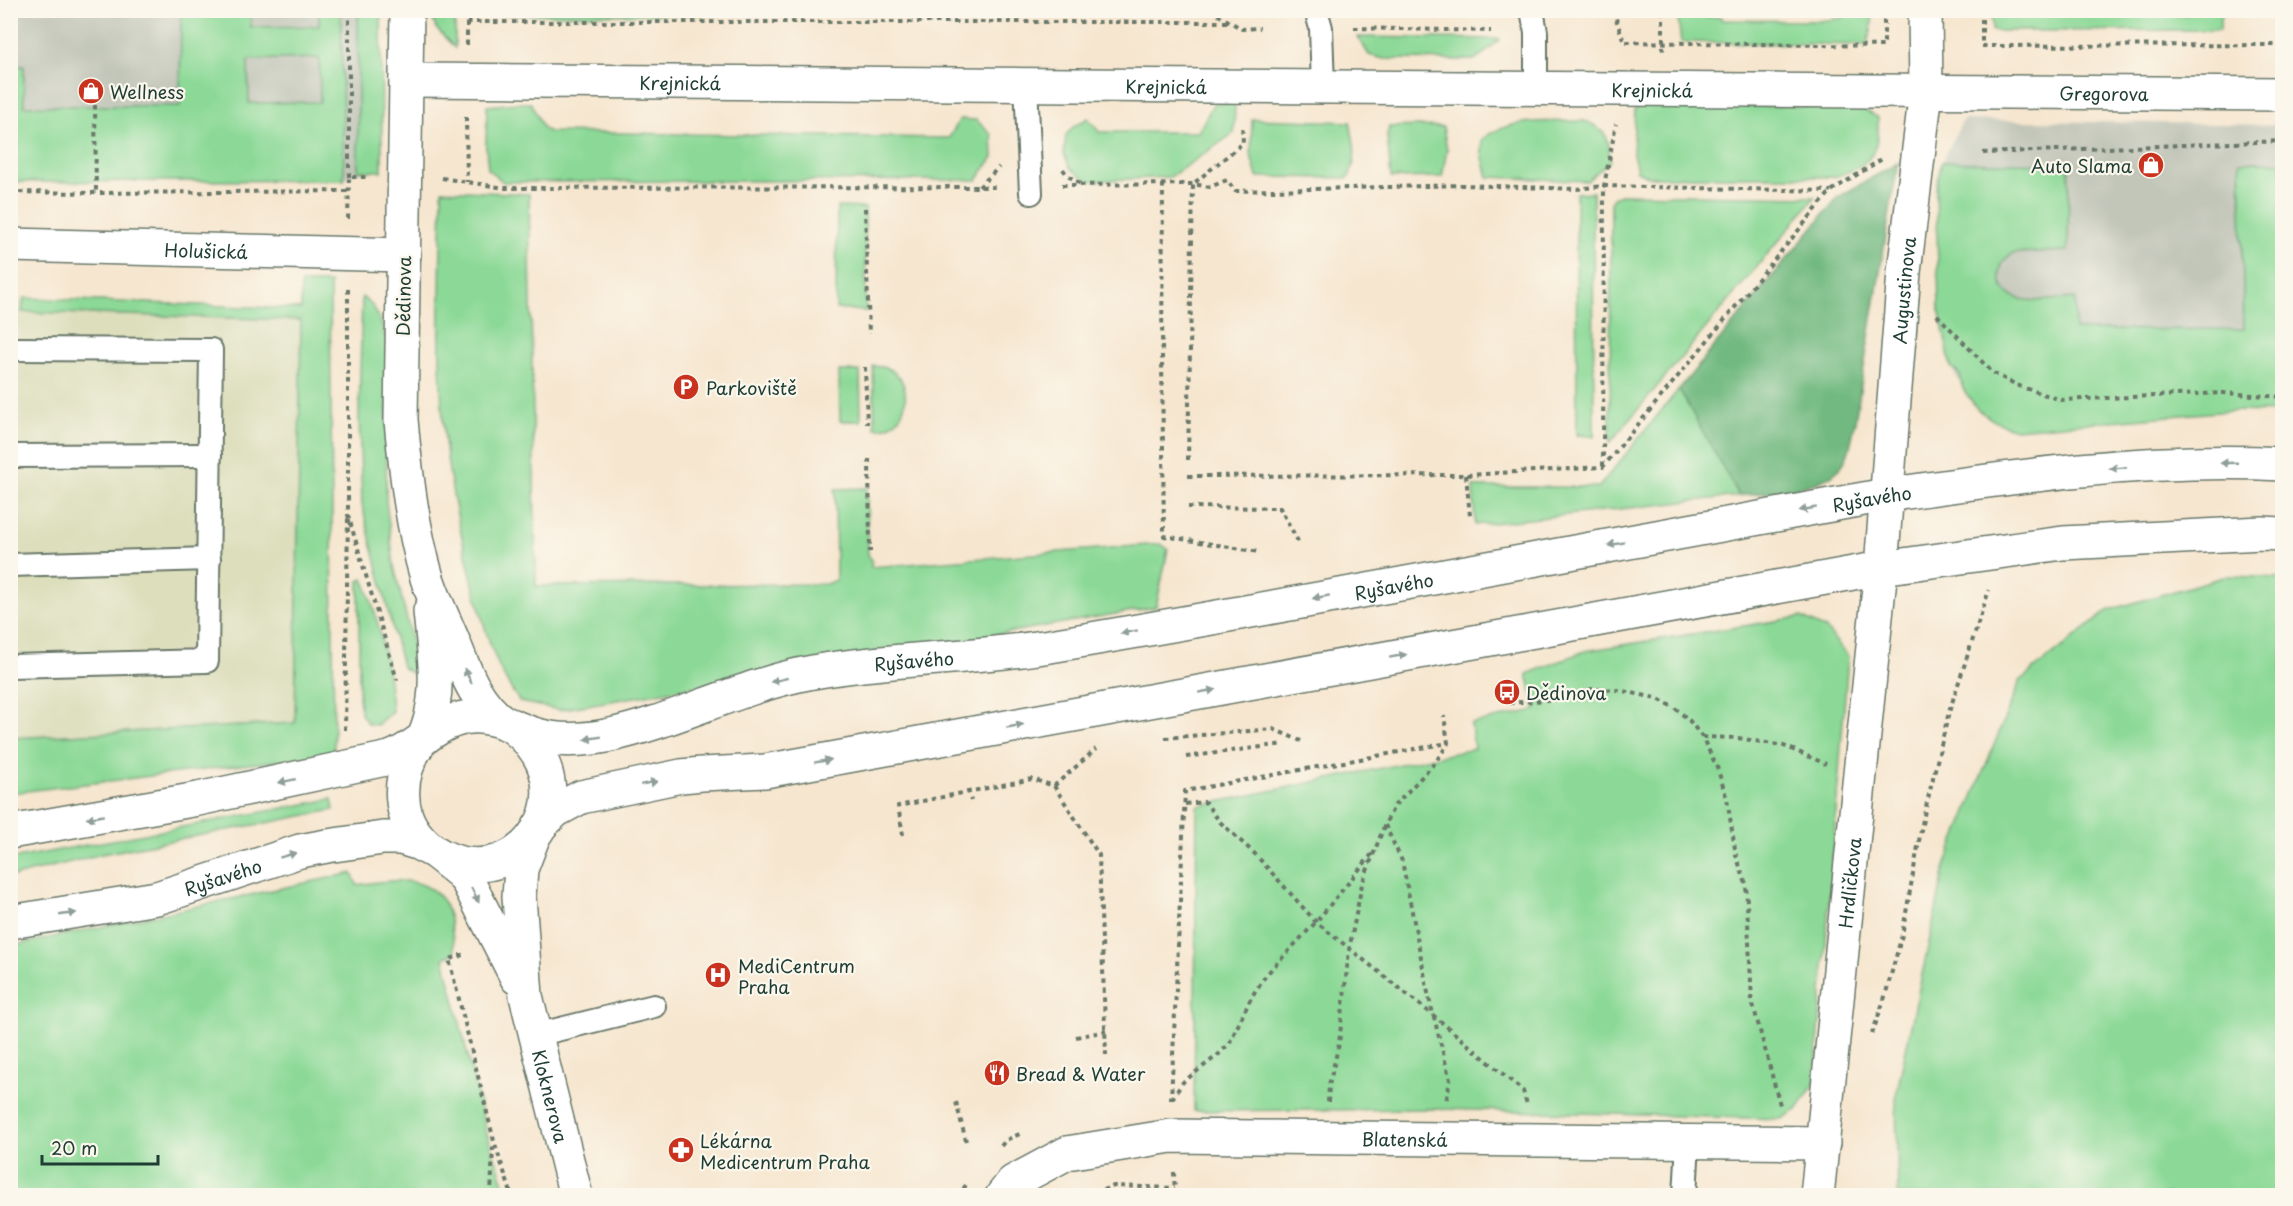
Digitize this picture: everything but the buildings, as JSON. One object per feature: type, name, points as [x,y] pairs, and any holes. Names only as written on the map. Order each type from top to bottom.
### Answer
[{"type":"street","name":"Dědinova","points":[[407,10],[401,420],[407,484],[414,526],[428,580],[472,684],[484,705],[508,724]]},
{"type":"street","name":"Augustinova","points":[[1881,568],[1904,272],[1926,91],[1925,10]]},
{"type":"street","name":"Krejnická","points":[[406,80],[1926,91]]},
{"type":"street","name":"Gregorova","points":[[1926,91],[2283,94]]},
{"type":"street","name":"Holušická","points":[[10,245],[404,255]]},
{"type":"street","name":"Ryšavého","points":[[10,832],[198,799],[390,758],[403,754],[441,725],[474,716],[560,740],[606,736],[767,683],[815,672],[1047,646],[1886,495],[2019,475],[2252,462],[2283,464]]},
{"type":"street","name":"Ryšavého","points":[[10,922],[157,898],[300,851],[383,838],[401,838],[417,843],[460,863],[486,863],[511,855],[524,846],[555,811],[582,797],[681,776],[765,771],[1881,568],[2063,543],[2262,533],[2283,534]]},
{"type":"street","name":"Hrdličkova","points":[[1817,1196],[1881,568]]},
{"type":"street","name":"Dědinova","points":[[421,741],[432,712],[435,685],[428,580]]},
{"type":"street","name":"Ryšavého","points":[[508,724],[534,745],[546,768],[549,780],[549,804],[537,831]]},
{"type":"street","name":"Ryšavého","points":[[421,741],[411,754],[403,777],[403,805],[413,830],[434,852]]},
{"type":"street","name":"Kloknerova","points":[[537,831],[521,869],[519,896],[526,996],[576,1196]]},
{"type":"street","name":"Kloknerova","points":[[434,852],[460,872],[468,882],[526,996]]},
{"type":"street","name":"Blatenská","points":[[1002,1196],[1013,1182],[1067,1153],[1171,1136],[1822,1143]]},
{"type":"lane","points":[[1316,10],[1321,28],[1323,87]]},
{"type":"lane","points":[[1532,10],[1536,32],[1536,88]]},
{"type":"lane","points":[[1026,84],[1031,189]]},
{"type":"lane","points":[[10,349],[211,350],[207,661],[10,666]]},
{"type":"lane","points":[[10,456],[210,455]]},
{"type":"lane","points":[[10,565],[208,559]]},
{"type":"lane","points":[[536,1035],[654,1006]]},
{"type":"lane","points":[[1685,1196],[1688,1141]]},
{"type":"path","points":[[348,220],[349,10]]},
{"type":"path","points":[[467,10],[467,48]]},
{"type":"path","points":[[1210,10],[1242,29],[1260,28]]},
{"type":"path","points":[[1613,10],[1624,42],[1884,46],[1884,10]]},
{"type":"path","points":[[1982,10],[1982,46],[2283,45]]},
{"type":"path","points":[[467,22],[1230,22]]},
{"type":"path","points":[[1354,28],[1491,31]]},
{"type":"path","points":[[95,105],[96,193]]},
{"type":"path","points":[[467,107],[465,124],[467,182]]},
{"type":"path","points":[[1603,467],[1604,186],[1618,115]]},
{"type":"path","points":[[1188,460],[1193,184],[1243,143],[1242,120]]},
{"type":"path","points":[[1983,153],[2283,141]]},
{"type":"path","points":[[1188,476],[1466,475],[1603,467],[1831,191],[1890,154]]},
{"type":"path","points":[[979,188],[999,166]]},
{"type":"path","points":[[1062,167],[1067,175],[1083,186]]},
{"type":"path","points":[[349,177],[375,177]]},
{"type":"path","points":[[439,178],[505,188],[1031,189],[1163,184],[1193,184],[1210,187],[1227,180],[1235,191],[1464,185],[1576,189],[1604,186],[1831,191]]},
{"type":"path","points":[[1163,184],[1164,536],[1259,552]]},
{"type":"path","points":[[10,192],[349,191]]},
{"type":"path","points":[[865,208],[869,334]]},
{"type":"path","points":[[1904,272],[1941,320],[1993,374],[2019,386],[2061,400],[2224,393],[2283,397]]},
{"type":"path","points":[[345,740],[348,282]]},
{"type":"path","points":[[865,367],[867,424]]},
{"type":"path","points":[[869,459],[870,552]]},
{"type":"path","points":[[1466,475],[1470,516]]},
{"type":"path","points":[[1188,507],[1280,508],[1300,545]]},
{"type":"path","points":[[348,515],[399,689]]},
{"type":"path","points":[[1870,1040],[1902,935],[1923,819],[1949,712],[2000,550]]},
{"type":"path","points":[[1509,703],[1559,699],[1592,689],[1618,690],[1656,698],[1675,708],[1689,720],[1702,737],[1717,767],[1736,855],[1746,885],[1752,1000],[1790,1142]]},
{"type":"path","points":[[1327,1138],[1329,1085],[1339,1044],[1349,950],[1362,884],[1385,824],[1395,805],[1434,764],[1448,743],[1444,716]]},
{"type":"path","points":[[1160,739],[1273,729],[1301,741]]},
{"type":"path","points":[[1702,737],[1738,738],[1784,746],[1826,765],[1861,767]]},
{"type":"path","points":[[1374,851],[1316,922],[1266,975],[1252,996],[1229,1044],[1183,1082],[1171,1100],[1185,791],[1448,743]]},
{"type":"path","points":[[1186,758],[1284,744]]},
{"type":"path","points":[[1054,786],[1098,747]]},
{"type":"path","points":[[903,835],[898,806],[968,790],[1032,779],[1054,786],[1098,855],[1106,1055]]},
{"type":"path","points":[[968,790],[971,801]]},
{"type":"path","points":[[1185,804],[1205,802],[1220,822],[1255,855],[1316,922],[1433,1015],[1523,1091],[1537,1140]]},
{"type":"path","points":[[1385,824],[1402,861],[1433,1015],[1450,1080],[1440,1139]]},
{"type":"path","points":[[459,946],[461,956],[449,959],[494,1141],[513,1196]]},
{"type":"path","points":[[1076,1037],[1106,1031]]},
{"type":"path","points":[[956,1102],[966,1141]]},
{"type":"path","points":[[491,1196],[494,1141]]},
{"type":"path","points":[[1086,1196],[1114,1186],[1175,1188]]},
{"type":"shaded area","points":[[10,11],[358,11],[358,171],[344,180],[11,182]]},
{"type":"shaded area","points":[[1963,120],[2282,125],[2282,412],[2230,411],[2015,429],[1996,422],[1978,410],[1951,367],[1939,308],[1936,187],[1942,162]]},
{"type":"shaded area","points":[[11,298],[301,309],[295,724],[11,738]]},
{"type":"green space","points":[[2176,10],[2176,15],[2187,15],[2188,11],[2227,11],[2220,17],[2220,30],[1992,31],[1992,11],[2072,11],[2072,14],[2083,14],[2083,11]]},
{"type":"green space","points":[[181,11],[250,11],[251,27],[319,26],[319,11],[341,11],[344,180],[11,182],[11,66],[24,66],[24,106],[180,106]],"holes":[[[319,58],[320,102],[249,103],[248,60]]]},
{"type":"green space","points":[[358,11],[381,11],[382,171],[358,171]]},
{"type":"green space","points":[[430,11],[455,11],[455,48],[436,28]]},
{"type":"green space","points":[[494,11],[1189,11],[1193,13],[497,15]]},
{"type":"green space","points":[[1677,11],[1703,11],[1704,17],[1721,17],[1722,20],[1818,21],[1843,18],[1843,11],[1873,11],[1871,32],[1866,45],[1681,42]]},
{"type":"green space","points":[[1358,37],[1500,39],[1474,60],[1384,59],[1369,55]]},
{"type":"green space","points":[[531,103],[543,128],[549,132],[949,138],[960,119],[976,120],[992,135],[993,157],[977,180],[503,182],[488,169],[487,106]]},
{"type":"green space","points":[[1214,103],[1235,103],[1234,133],[1170,177],[1089,181],[1071,169],[1064,154],[1066,135],[1074,126],[1088,118],[1099,132],[1198,132]]},
{"type":"green space","points":[[1641,105],[1860,107],[1878,118],[1877,141],[1875,150],[1865,163],[1835,177],[1650,177],[1637,171],[1633,154],[1635,110]]},
{"type":"green space","points":[[1252,119],[1350,122],[1355,158],[1348,178],[1257,177],[1251,156]]},
{"type":"green space","points":[[1584,121],[1602,131],[1608,140],[1610,153],[1610,161],[1587,181],[1488,177],[1482,154],[1482,139],[1493,132],[1530,122]]},
{"type":"green space","points":[[1389,127],[1443,127],[1447,149],[1442,177],[1391,178],[1387,135]]},
{"type":"green space","points":[[1942,162],[2069,164],[2068,251],[2014,253],[2004,262],[2000,275],[2003,286],[2009,294],[2018,298],[2041,301],[2075,298],[2075,330],[2244,329],[2240,162],[2282,162],[2282,412],[2230,411],[2015,429],[1996,422],[1978,410],[1963,389],[1960,375],[1951,367],[1939,308],[1936,188]]},
{"type":"green space","points":[[1898,163],[1853,433],[1846,458],[1837,471],[1817,482],[1791,489],[1739,496],[1679,389],[1838,197]]},
{"type":"green space","points":[[442,190],[529,194],[536,586],[826,584],[836,580],[835,489],[867,488],[868,555],[872,560],[871,567],[1161,544],[1168,549],[1156,607],[559,710],[520,702],[502,673],[485,628],[456,511],[450,476],[442,410],[441,378]]},
{"type":"green space","points":[[1593,192],[1594,436],[1577,435],[1576,193]]},
{"type":"green space","points":[[1622,194],[1815,197],[1610,443],[1611,203],[1613,198]]},
{"type":"green space","points":[[837,207],[865,208],[866,311],[836,309]]},
{"type":"green space","points":[[301,283],[330,283],[334,754],[11,793],[11,738],[295,723],[301,320],[22,312],[24,298],[301,309]]},
{"type":"green space","points":[[362,297],[372,305],[380,319],[388,345],[386,501],[394,566],[419,670],[413,674],[402,667],[362,505],[359,417]]},
{"type":"green space","points":[[873,366],[893,371],[900,379],[905,393],[900,415],[884,428],[875,428]]},
{"type":"green space","points":[[839,371],[860,371],[861,421],[840,421]]},
{"type":"green space","points":[[1679,389],[1739,496],[1475,525],[1473,487],[1599,487]]},
{"type":"green space","points":[[2227,576],[2282,578],[2282,1195],[1898,1195],[1896,1096],[1946,863],[2020,681],[2109,610]]},
{"type":"green space","points":[[363,579],[378,626],[391,696],[392,711],[377,725],[368,724],[361,714],[359,697],[359,581]]},
{"type":"green space","points":[[1801,617],[1826,629],[1848,656],[1815,1083],[1797,1110],[1782,1119],[1440,1109],[1194,1111],[1197,806],[1474,749],[1471,724],[1536,710],[1527,674],[1585,651]]},
{"type":"green space","points":[[332,799],[334,810],[102,854],[11,877],[11,859]]},
{"type":"green space","points":[[352,873],[357,885],[404,881],[427,887],[436,893],[447,909],[455,953],[444,958],[487,1134],[508,1195],[11,1195],[11,946]]},
{"type":"place","name":"Wellness","points":[[91,91]]},
{"type":"place","name":"Auto Slama","points":[[2151,165]]},
{"type":"place","name":"Parkoviště","points":[[686,387]]},
{"type":"place","name":"Dědinova","points":[[1507,692]]},
{"type":"place","name":"MediCentrum Praha","points":[[718,975]]},
{"type":"place","name":"Bread & Water","points":[[997,1073]]},
{"type":"place","name":"Lékárna Medicentrum Praha","points":[[681,1150]]}]
